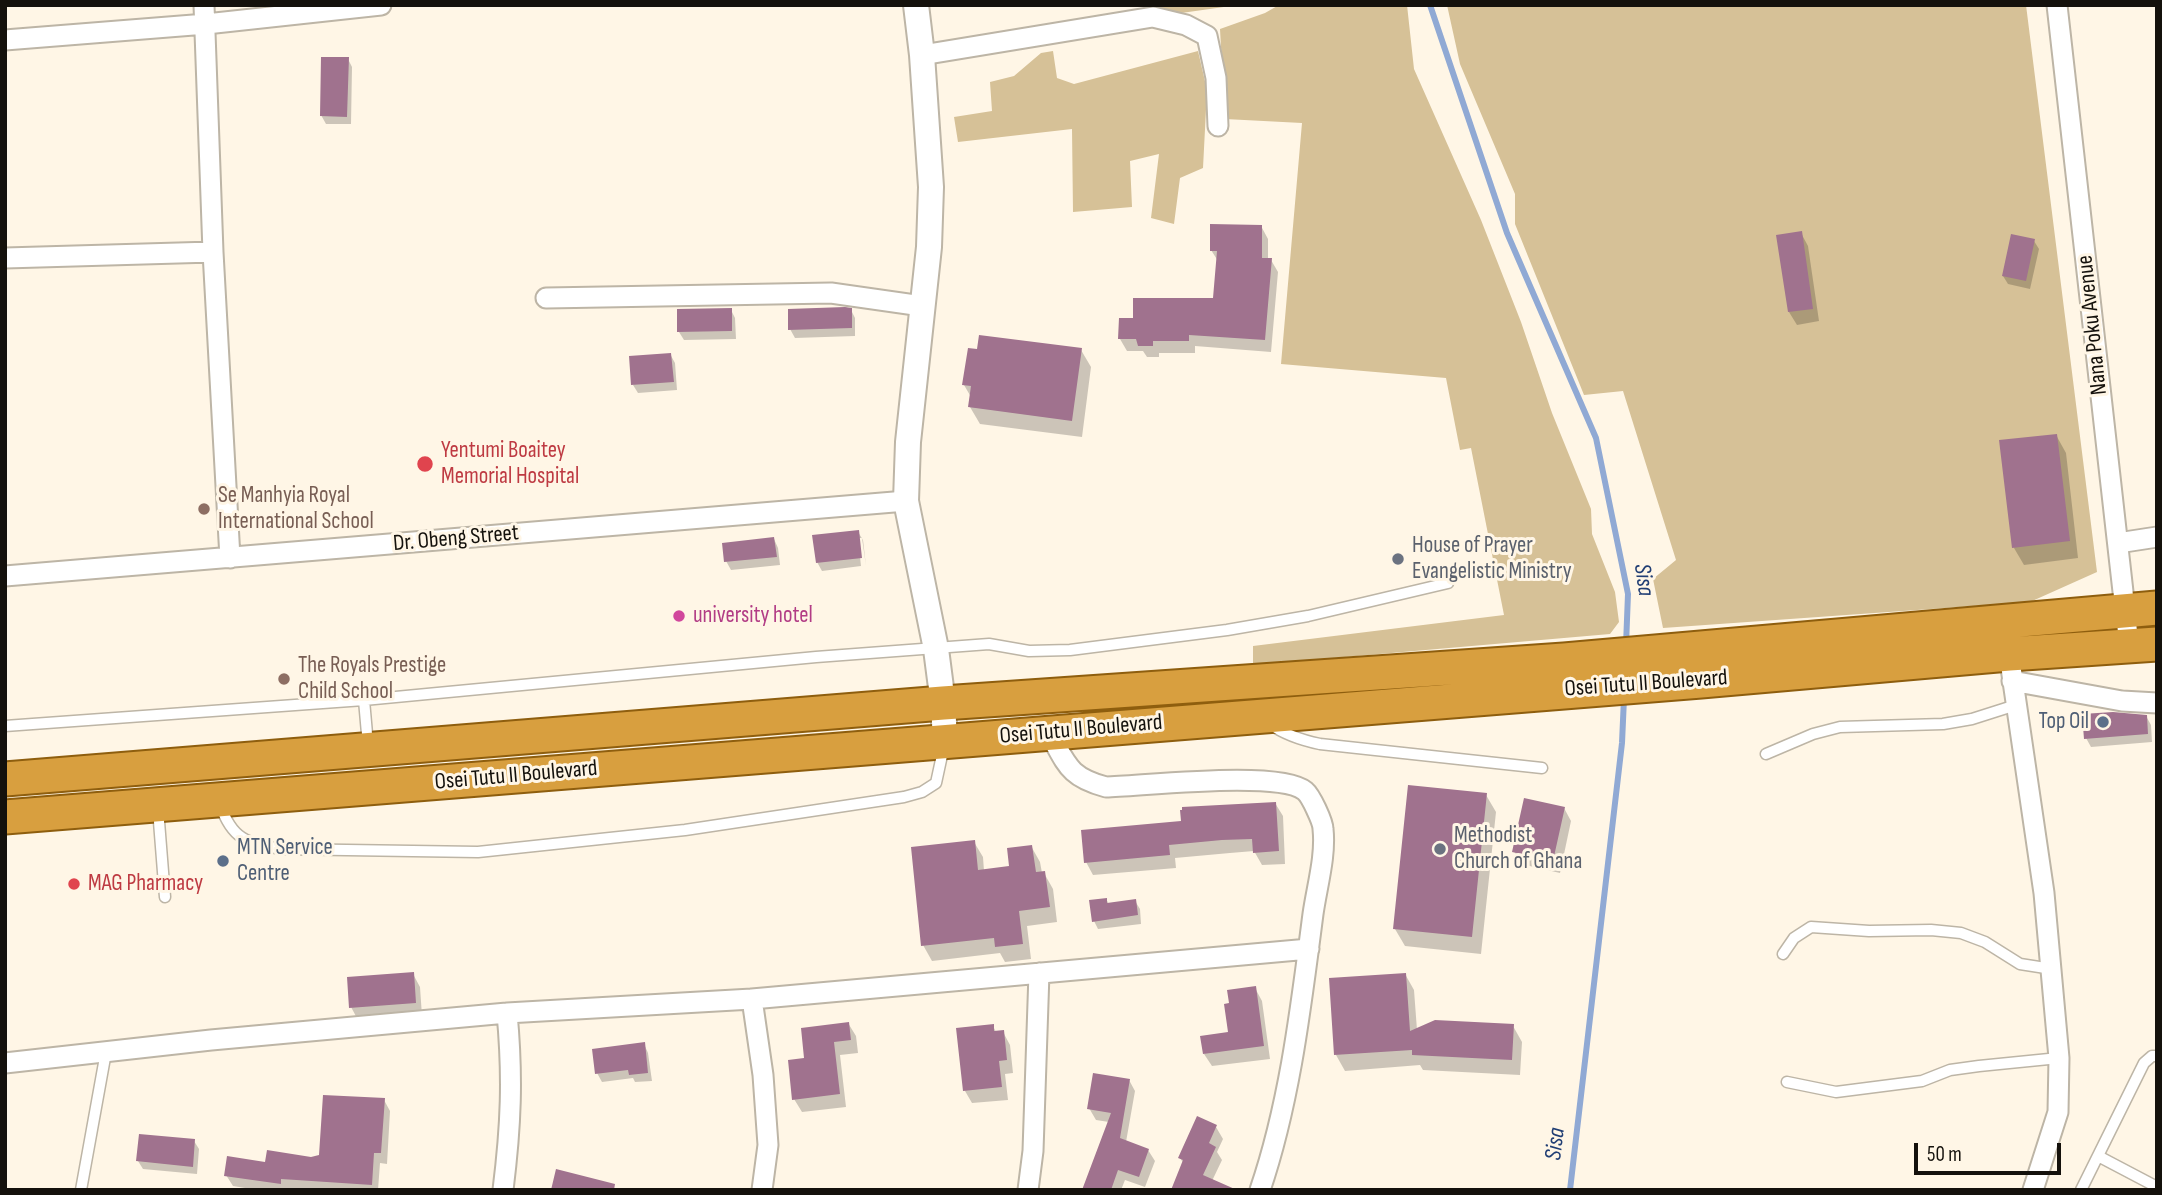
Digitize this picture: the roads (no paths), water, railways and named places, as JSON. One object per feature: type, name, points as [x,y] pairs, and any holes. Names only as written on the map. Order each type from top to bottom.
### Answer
[{"type":"highway","name":"Osei Tutu II Boulevard","points":[[5,779],[943,704],[1563,675],[1697,665],[2141,609]]},
{"type":"highway","name":"Osei Tutu II Boulevard","points":[[1697,665],[2011,667],[2143,645]]},
{"type":"highway","name":"Osei Tutu II Boulevard","points":[[5,817],[1258,716],[1563,675]]},
{"type":"street","points":[[5,40],[205,14],[381,5]]},
{"type":"street","points":[[916,5],[931,187],[929,247],[908,442],[906,501],[936,649],[945,741]]},
{"type":"street","name":"Nana Poku Avenue","points":[[2057,5],[2119,543],[2141,609],[2143,645]]},
{"type":"street","points":[[205,14],[213,253],[230,558]]},
{"type":"street","points":[[922,55],[1153,17],[1186,25],[1207,36],[1216,78],[1218,126]]},
{"type":"street","points":[[5,258],[213,253]]},
{"type":"street","points":[[546,298],[831,293],[922,306]]},
{"type":"street","name":"Dr. Obeng Street","points":[[5,576],[906,501]]},
{"type":"street","points":[[2119,543],[2157,537]]},
{"type":"street","points":[[2033,1190],[2058,1112],[2059,1058],[2043,882],[2011,667],[2122,701],[2157,703]]},
{"type":"street","points":[[1049,733],[1070,769],[1084,782],[1106,787],[1240,779],[1286,782],[1306,792],[1323,826],[1324,845],[1284,1098],[1260,1190]]},
{"type":"street","points":[[5,1063],[211,1040],[507,1013],[752,999],[1309,949]]},
{"type":"street","points":[[1028,1190],[1036,1097],[1039,973]]},
{"type":"street","points":[[752,999],[768,1145],[762,1190]]},
{"type":"street","points":[[503,1190],[511,1116],[512,1065],[507,1013]]},
{"type":"lane","points":[[5,726],[364,700],[816,657],[989,644],[1029,651],[1070,650],[1227,630],[1308,616],[1448,583]]},
{"type":"lane","points":[[364,700],[369,750]]},
{"type":"lane","points":[[1766,754],[1813,734],[1840,727],[1943,724],[1972,719],[2016,705]]},
{"type":"lane","points":[[1258,716],[1281,732],[1320,744],[1542,768]]},
{"type":"lane","points":[[219,801],[232,830],[252,844],[281,849],[478,852],[685,830],[904,797],[922,792],[936,783],[945,741]]},
{"type":"lane","points":[[158,805],[164,897]]},
{"type":"lane","points":[[1783,954],[1794,938],[1811,927],[1869,931],[1931,930],[1961,933],[1985,942],[2020,964],[2053,969]]},
{"type":"lane","points":[[81,1190],[106,1052]]},
{"type":"lane","points":[[2081,1190],[2144,1063],[2152,1056],[2157,1056]]},
{"type":"lane","points":[[1787,1082],[1836,1092],[1922,1081],[1950,1070],[1969,1067],[2059,1058]]},
{"type":"lane","points":[[2098,1156],[2157,1187]]},
{"type":"waterway","name":"Sisa","points":[[1430,5],[1507,233],[1596,438],[1628,594],[1626,645]]},
{"type":"waterway","name":"Sisa","points":[[1570,1190],[1622,743],[1624,698]]},
{"type":"place","name":"Yentumi Boaitey Memorial Hospital","points":[[425,464]]},
{"type":"place","name":"Se Manhyia Royal International School","points":[[204,509]]},
{"type":"place","name":"House of Prayer Evangelistic Ministry","points":[[1398,559]]},
{"type":"place","name":"university hotel","points":[[679,616]]},
{"type":"place","name":"The Royals Prestige Child School","points":[[284,679]]},
{"type":"place","name":"Top Oil","points":[[2103,722]]},
{"type":"place","name":"Methodist Church of Ghana","points":[[1440,849]]},
{"type":"place","name":"MTN Service Centre","points":[[223,861]]},
{"type":"place","name":"MAG Pharmacy","points":[[74,884]]}]
